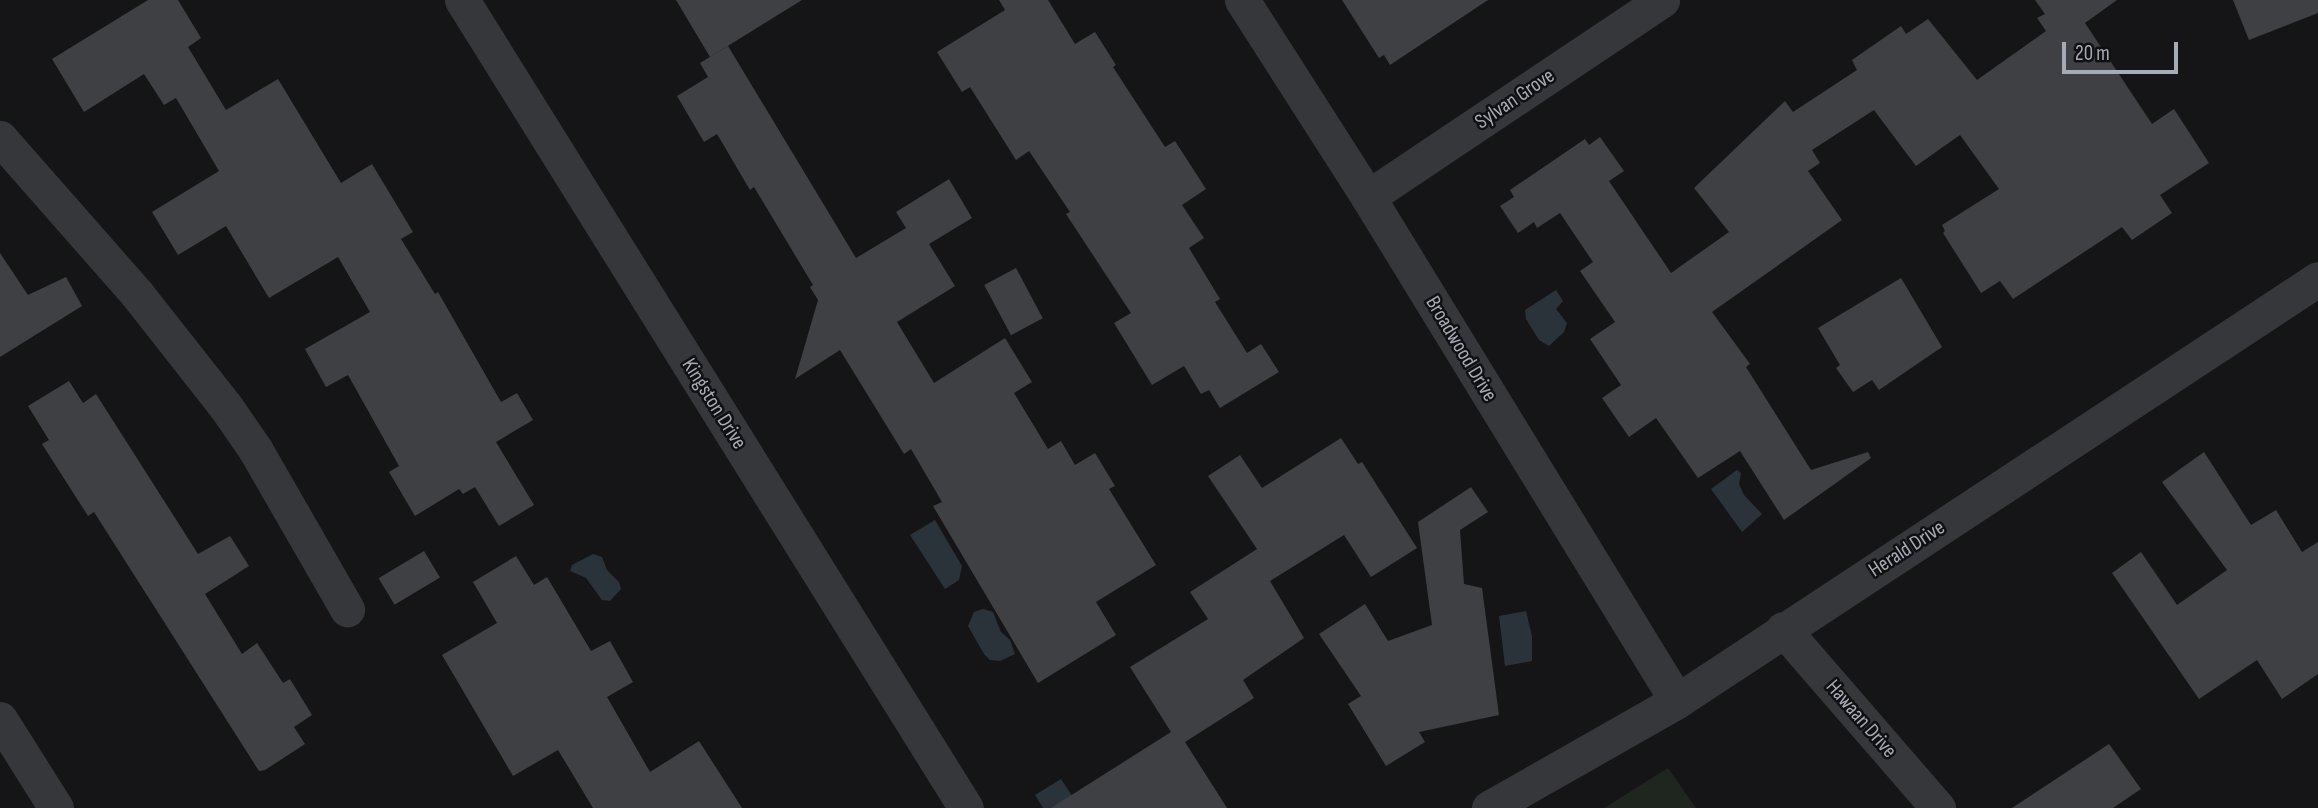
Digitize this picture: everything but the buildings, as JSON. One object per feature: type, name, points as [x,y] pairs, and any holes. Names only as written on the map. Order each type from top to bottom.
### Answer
[{"type":"street","name":"Kingston Drive","points":[[462,0],[966,808]]},
{"type":"street","name":"Broadwood Drive","points":[[1242,0],[1368,197],[1676,701]]},
{"type":"street","name":"Sylvan Grove","points":[[1368,197],[1662,0]]},
{"type":"street","points":[[0,138],[137,294],[226,407],[255,449],[347,609]]},
{"type":"street","name":"Herald Drive","points":[[1489,808],[1676,701],[2318,279]]},
{"type":"street","name":"Hawaan Drive","points":[[1783,629],[1938,808]]},
{"type":"street","points":[[0,719],[55,808]]},
{"type":"shaded area","points":[[1556,290],[1563,301],[1556,309],[1567,323],[1564,332],[1549,346],[1539,340],[1526,319],[1525,310]]},
{"type":"shaded area","points":[[1737,470],[1741,473],[1739,484],[1744,495],[1762,514],[1742,532],[1711,489]]},
{"type":"shaded area","points":[[935,520],[962,566],[959,580],[945,589],[910,535]]},
{"type":"shaded area","points":[[593,554],[602,557],[607,570],[619,582],[621,589],[610,601],[602,600],[586,578],[570,571],[572,565]]},
{"type":"shaded area","points":[[983,609],[993,612],[1001,632],[1010,640],[1015,654],[1000,661],[990,660],[984,654],[968,626],[974,612]]},
{"type":"shaded area","points":[[1526,611],[1532,636],[1532,661],[1505,666],[1499,616]]},
{"type":"shaded area","points":[[1668,768],[1696,808],[1604,808]]},
{"type":"shaded area","points":[[1061,779],[1080,808],[1043,808],[1035,795]]}]
